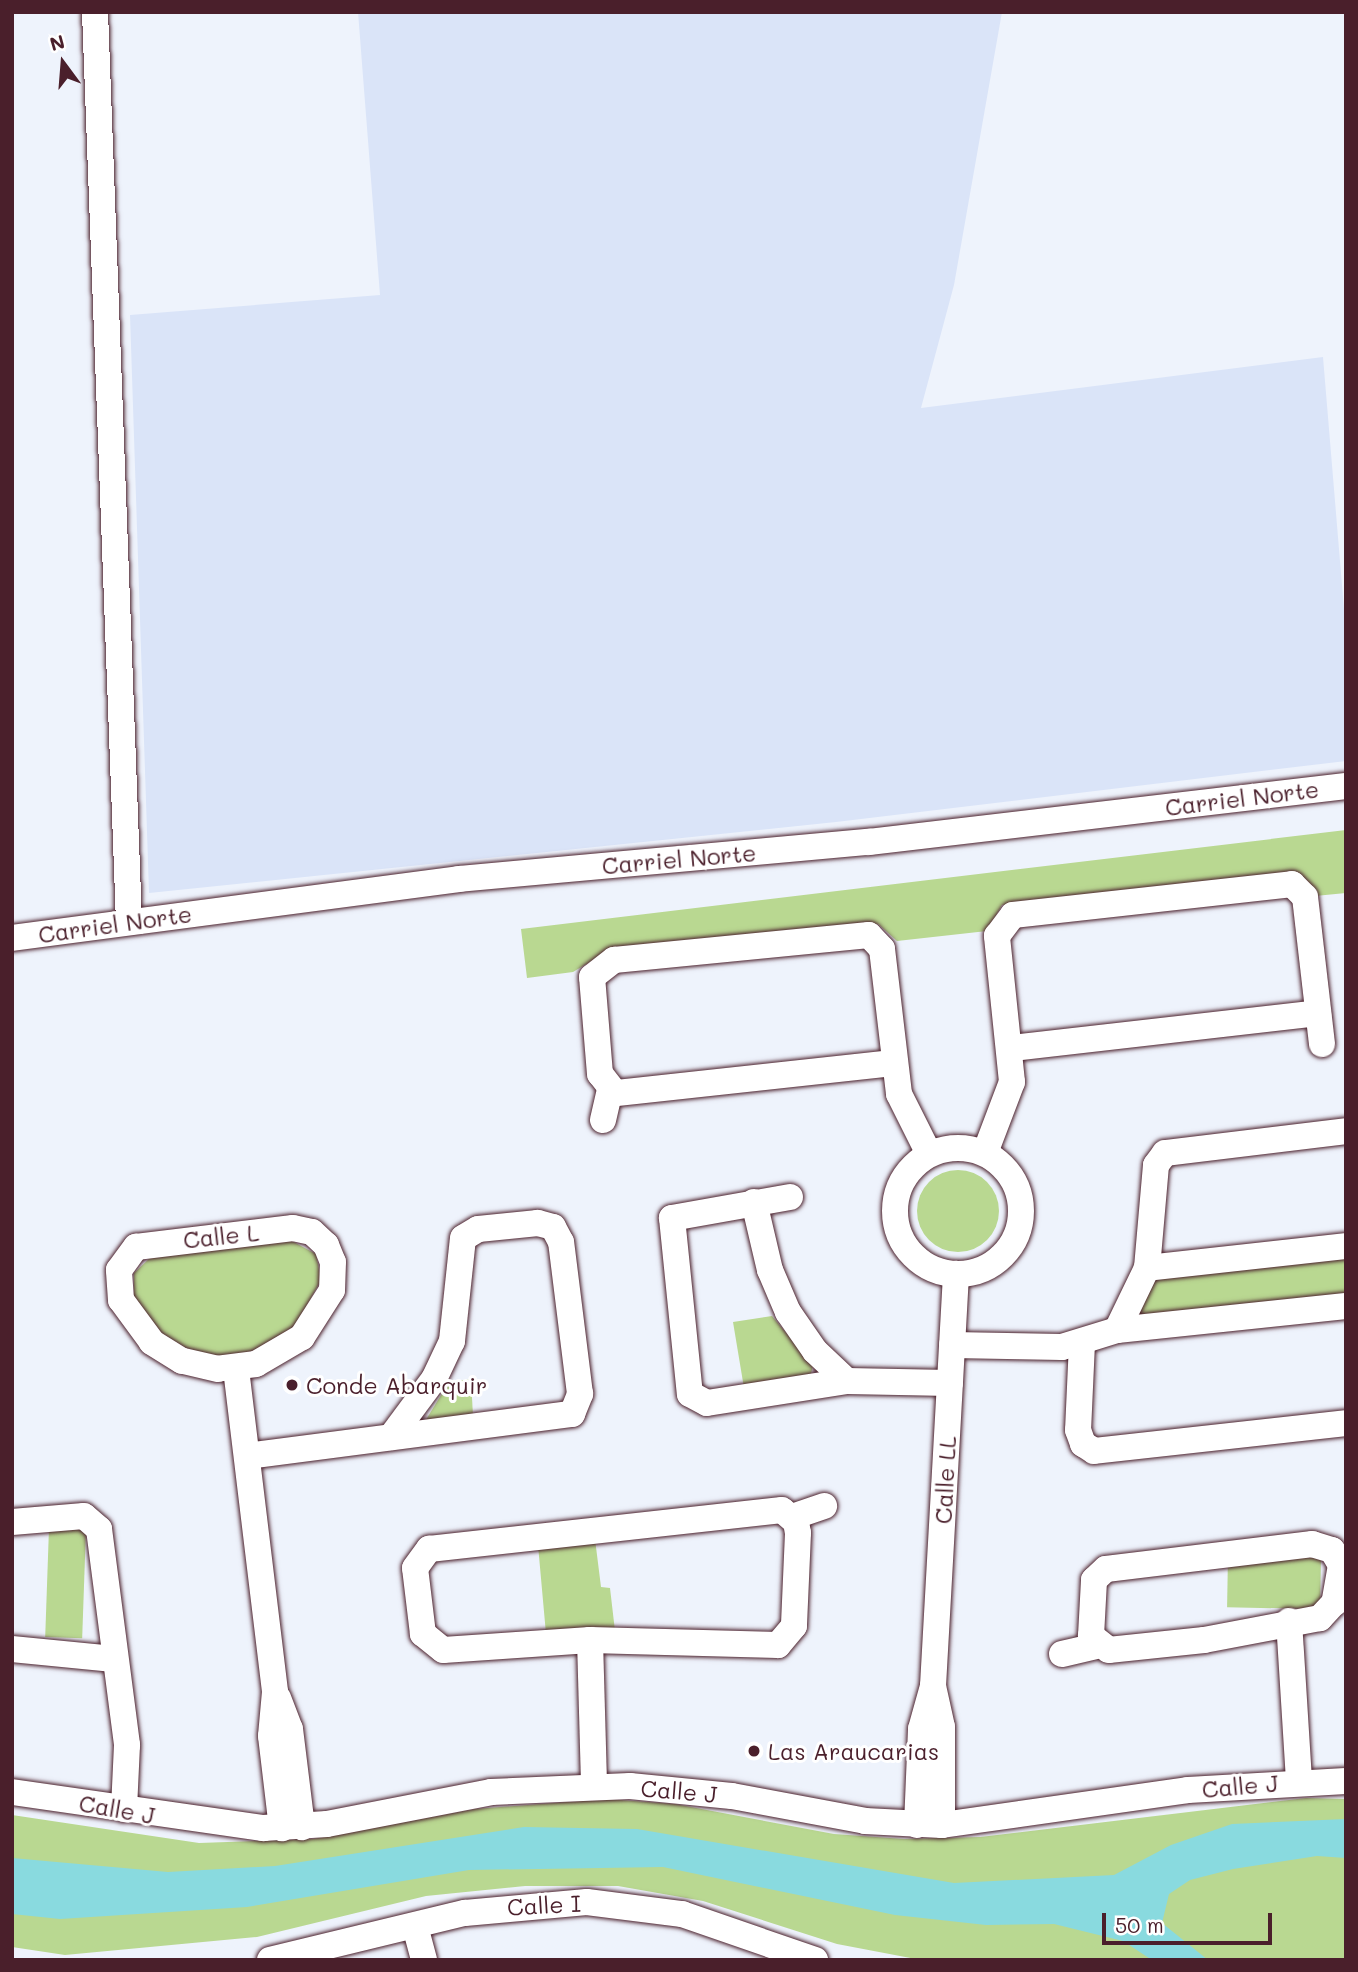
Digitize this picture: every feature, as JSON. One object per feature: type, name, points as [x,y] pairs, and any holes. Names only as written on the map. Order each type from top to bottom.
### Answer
[{"type":"street","points":[[95,12],[129,922]]},
{"type":"street","name":"Carriel Norte","points":[[12,938],[459,879],[869,842],[1346,786]]},
{"type":"street","points":[[985,1153],[1008,1099],[1012,1048],[998,943],[1007,918],[1280,883],[1297,887],[1305,897],[1322,1044]]},
{"type":"street","points":[[893,1063],[622,1094],[610,1090],[600,1074],[590,984],[607,962],[856,933],[874,938],[882,949],[893,1063],[904,1111],[929,1154]]},
{"type":"street","points":[[1012,1048],[1318,1013]]},
{"type":"street","points":[[603,1120],[610,1090]]},
{"type":"street","points":[[1118,1330],[1147,1268],[1156,1165],[1165,1153],[1346,1131]]},
{"type":"street","points":[[963,1148],[985,1153],[1012,1178],[1021,1201],[1020,1226],[1009,1248],[992,1265],[956,1274],[920,1262],[902,1243],[894,1219],[901,1181],[929,1154],[963,1148]]},
{"type":"street","points":[[790,1197],[682,1212],[670,1223],[690,1394],[707,1403],[847,1381],[950,1383]]},
{"type":"street","points":[[754,1202],[770,1270],[788,1312],[815,1351],[847,1381]]},
{"type":"street","points":[[247,1456],[567,1417],[575,1410],[580,1394],[561,1242],[553,1227],[538,1223],[478,1229],[463,1238],[452,1340],[434,1379],[391,1437]]},
{"type":"street","name":"Calle L","points":[[293,1228],[323,1241],[334,1269],[323,1312],[289,1347],[236,1369],[182,1361],[139,1329],[118,1290],[119,1270],[130,1252],[151,1243],[293,1228]]},
{"type":"street","points":[[1147,1268],[1346,1246]]},
{"type":"street","name":"Calle LL","points":[[929,1825],[942,1727],[933,1686],[956,1274]]},
{"type":"street","points":[[952,1346],[1041,1348],[1082,1343],[1118,1330],[1346,1306]]},
{"type":"street","points":[[1082,1343],[1078,1430],[1083,1444],[1094,1451],[1346,1423]]},
{"type":"street","points":[[236,1369],[275,1692],[289,1729],[292,1827]]},
{"type":"street","points":[[792,1517],[798,1533],[794,1626],[784,1642],[590,1640],[437,1649],[423,1634],[416,1562],[435,1548],[776,1510],[792,1517],[824,1506]]},
{"type":"street","points":[[12,1522],[76,1515],[96,1524],[128,1754],[124,1809]]},
{"type":"street","points":[[1062,1654],[1097,1646],[1109,1650],[1186,1643],[1320,1618],[1331,1610],[1341,1573],[1342,1551],[1312,1545],[1105,1569],[1092,1586],[1090,1631],[1097,1646]]},
{"type":"street","points":[[1289,1622],[1298,1781]]},
{"type":"street","points":[[590,1640],[594,1786]]},
{"type":"street","points":[[12,1649],[114,1659]]},
{"type":"street","name":"Calle J","points":[[12,1792],[206,1824],[292,1827],[491,1792],[594,1786],[699,1791],[929,1825],[1175,1792],[1298,1781],[1346,1781]]},
{"type":"street","name":"Calle I","points":[[270,1960],[523,1904],[618,1904],[682,1914],[815,1960]]},
{"type":"street","points":[[415,1926],[424,1960]]},
{"type":"shaded area","points":[[358,12],[1002,12],[954,285],[921,408],[1323,357],[1346,633],[1346,761],[836,822],[149,893],[130,315],[380,295]]},
{"type":"green space","points":[[1346,830],[1346,893],[1315,896],[1299,875],[1002,905],[987,931],[897,941],[878,924],[615,947],[573,972],[527,978],[521,929]]},
{"type":"green space","points":[[958,1170],[974,1173],[987,1182],[996,1195],[999,1211],[996,1227],[987,1240],[974,1249],[958,1252],[942,1249],[929,1240],[920,1227],[917,1211],[920,1195],[929,1182],[942,1173]]},
{"type":"green space","points":[[290,1240],[316,1254],[321,1280],[293,1330],[265,1348],[224,1358],[189,1350],[158,1331],[134,1301],[134,1273],[151,1257]]},
{"type":"green space","points":[[1346,1253],[1346,1301],[1133,1322],[1153,1276]]},
{"type":"green space","points":[[772,1316],[813,1365],[810,1378],[744,1388],[733,1322]]},
{"type":"green space","points":[[471,1379],[473,1416],[424,1423],[449,1382]]},
{"type":"green space","points":[[49,1528],[86,1529],[82,1638],[45,1637]]},
{"type":"green space","points":[[595,1539],[601,1587],[610,1588],[615,1631],[546,1634],[538,1545]]},
{"type":"green space","points":[[1228,1554],[1321,1556],[1320,1609],[1227,1607]]},
{"type":"green space","points":[[1306,1798],[1346,1799],[1346,1960],[921,1960],[837,1944],[703,1901],[618,1886],[525,1886],[426,1896],[257,1937],[65,1955],[12,1947],[12,1815],[199,1843],[313,1839],[475,1809],[606,1799],[675,1804],[834,1834],[904,1839],[980,1837]]},
{"type":"water","points":[[1346,1819],[1346,1858],[1317,1856],[1233,1869],[1190,1880],[1169,1894],[1162,1923],[1208,1960],[1152,1960],[1123,1941],[1054,1924],[986,1925],[895,1915],[663,1867],[469,1870],[247,1907],[60,1919],[12,1914],[12,1858],[168,1872],[275,1866],[524,1827],[637,1829],[954,1883],[1114,1875],[1171,1845],[1232,1824]]},
{"type":"place","name":"Conde Abarquir","points":[[292,1385]]},
{"type":"place","name":"Las Araucarias","points":[[754,1751]]}]
